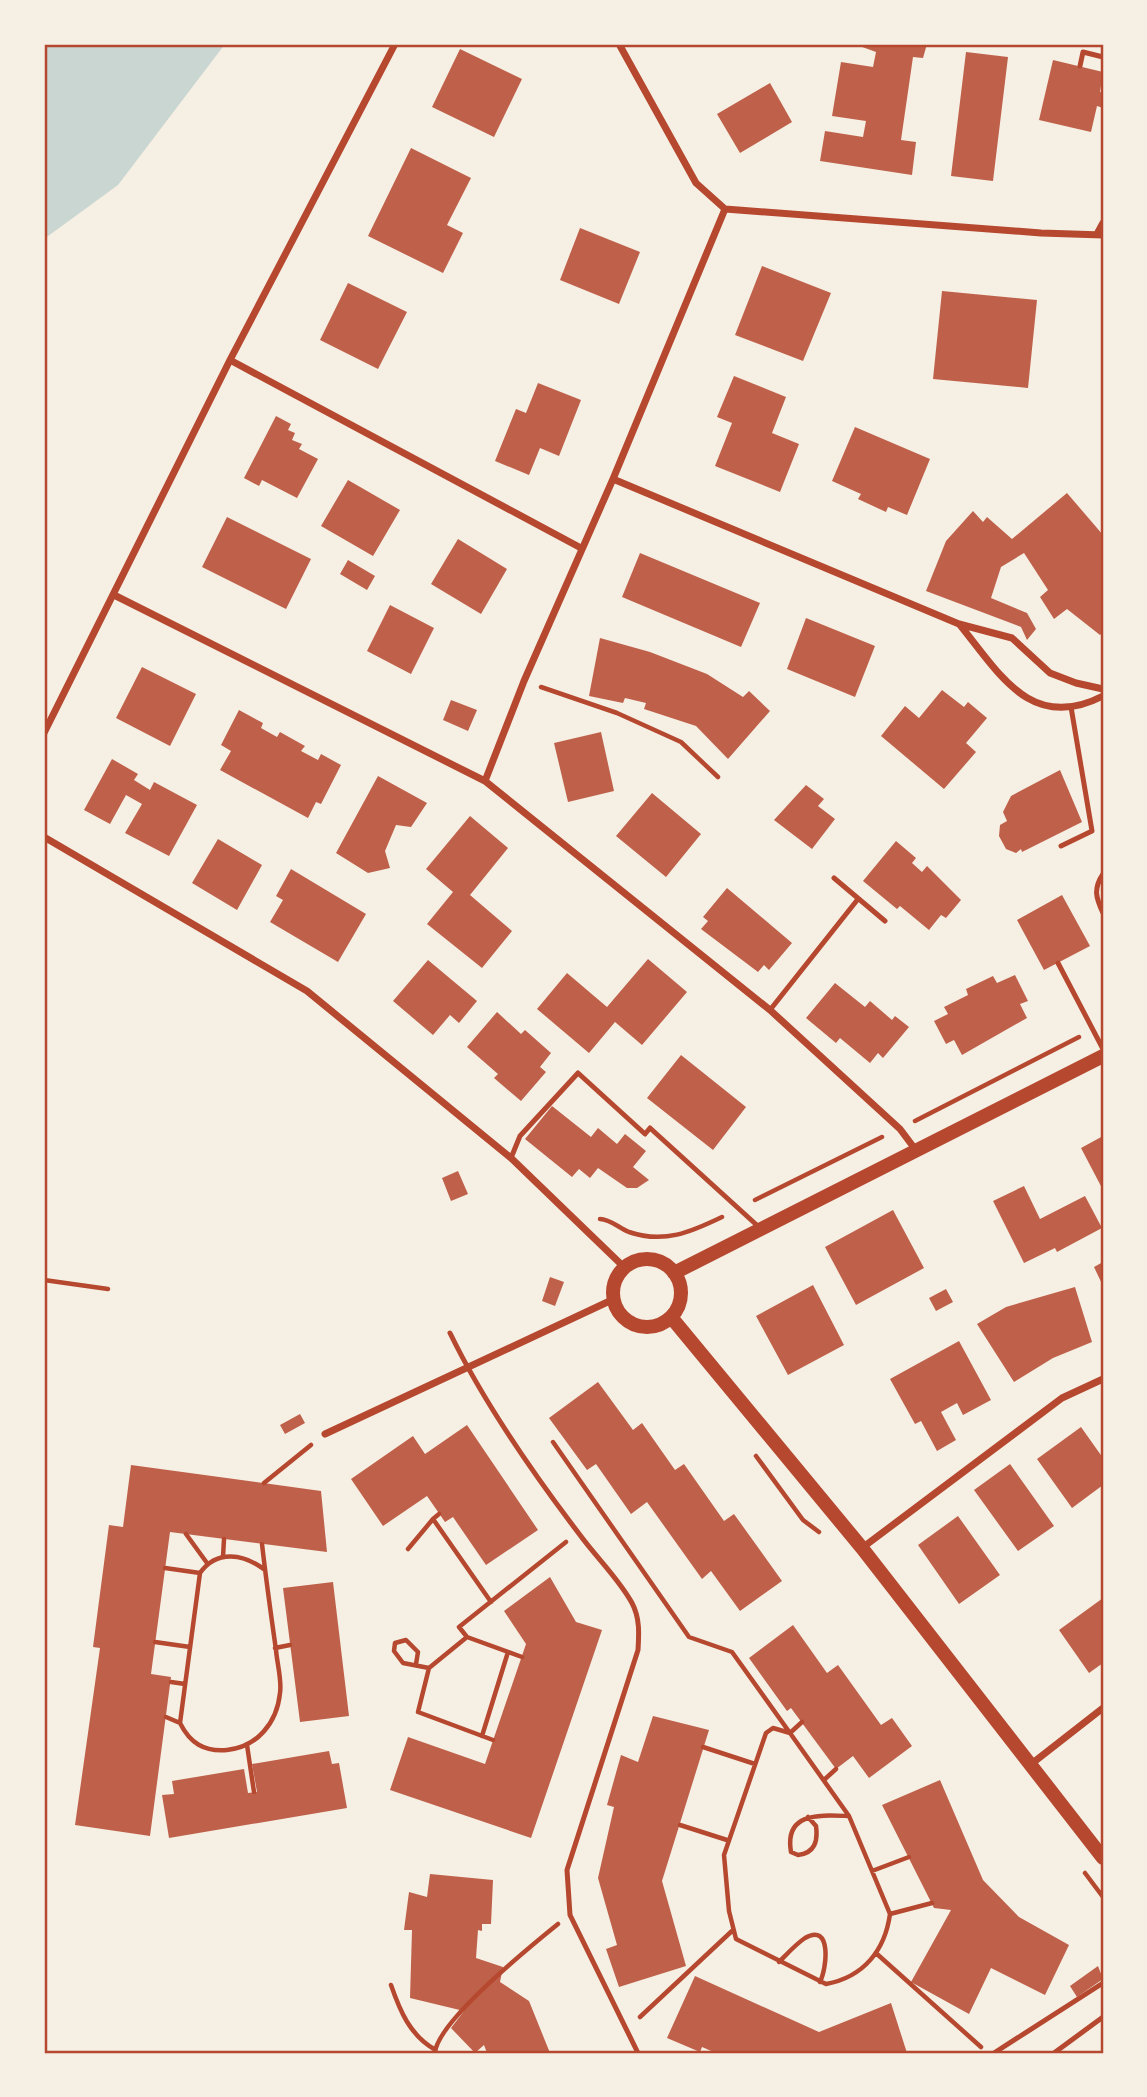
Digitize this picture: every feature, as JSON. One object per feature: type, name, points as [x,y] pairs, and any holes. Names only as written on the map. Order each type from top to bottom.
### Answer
[{"type":"main road","points":[[674,1273],[1103,1056]]},
{"type":"main road","points":[[651,1260],[668,1267],[674,1273],[681,1296],[671,1317],[655,1326],[637,1326],[621,1316],[614,1300],[614,1285],[625,1268],[633,1262],[651,1260]]},
{"type":"main road","points":[[671,1317],[862,1548],[1103,1858]]},
{"type":"street","points":[[44,733],[230,359],[395,44]]},
{"type":"street","points":[[619,44],[696,183],[725,209],[1041,233],[1100,235],[1103,223]]},
{"type":"street","points":[[485,781],[524,681],[613,480],[725,209]]},
{"type":"street","points":[[230,359],[581,548]]},
{"type":"street","points":[[613,480],[959,624],[1012,638],[1050,673],[1103,689]]},
{"type":"street","points":[[114,594],[485,781],[770,1010],[900,1129],[915,1149]]},
{"type":"street","points":[[959,624],[1014,691],[1041,705],[1071,706],[1103,696]]},
{"type":"street","points":[[44,837],[307,991],[511,1158],[625,1268]]},
{"type":"street","points":[[325,1434],[614,1300]]},
{"type":"street","points":[[862,1548],[1062,1398],[1103,1379]]},
{"type":"street","points":[[1030,1765],[1103,1708]]},
{"type":"lane","points":[[1080,66],[1083,52],[1103,57]]},
{"type":"lane","points":[[1061,846],[1092,831],[1071,706]]},
{"type":"lane","points":[[1103,874],[1097,884],[1096,897],[1103,913]]},
{"type":"lane","points":[[834,878],[885,921]]},
{"type":"lane","points":[[770,1010],[858,899]]},
{"type":"lane","points":[[1058,963],[1103,1049]]},
{"type":"lane","points":[[511,1158],[520,1136],[578,1073],[645,1134],[650,1128],[762,1229]]},
{"type":"lane","points":[[450,1333],[467,1369],[578,1533],[632,1603],[639,1625],[638,1650],[568,1870],[570,1915],[638,2053]]},
{"type":"lane","points":[[994,2053],[1103,1983]]},
{"type":"lane","points":[[1054,2053],[1103,2017]]},
{"type":"path","points":[[524,681],[617,713],[681,742],[718,777]]},
{"type":"path","points":[[584,1228],[602,1218],[629,1232],[665,1237],[686,1234],[900,1129],[1092,1030]]},
{"type":"path","points":[[44,1280],[108,1289]]},
{"type":"path","points":[[264,1483],[325,1434]]},
{"type":"path","points":[[553,1442],[689,1637],[732,1652],[824,1780],[849,1816],[890,1914],[888,1929],[877,1954],[856,1974],[839,1982],[820,1982],[736,1940],[725,1883],[727,1840],[766,1733],[773,1728],[790,1733]]},
{"type":"path","points":[[408,1549],[439,1514]]},
{"type":"path","points":[[433,1519],[491,1602]]},
{"type":"path","points":[[522,1657],[467,1637],[459,1627],[578,1533]]},
{"type":"path","points":[[186,1534],[207,1563]]},
{"type":"path","points":[[223,1557],[224,1539]]},
{"type":"path","points":[[262,1544],[281,1692],[272,1719],[258,1739],[235,1749],[206,1750],[185,1734],[180,1723],[200,1573],[207,1563],[223,1557],[243,1557],[265,1570]]},
{"type":"path","points":[[165,1568],[200,1573]]},
{"type":"path","points":[[467,1637],[429,1668],[418,1712],[493,1741]]},
{"type":"path","points":[[416,1664],[418,1652],[413,1644],[406,1640],[395,1643],[396,1658],[403,1663],[429,1668]]},
{"type":"path","points":[[155,1642],[190,1647]]},
{"type":"path","points":[[275,1648],[290,1646]]},
{"type":"path","points":[[482,1736],[508,1651]]},
{"type":"path","points":[[171,1682],[185,1684]]},
{"type":"path","points":[[166,1717],[180,1723]]},
{"type":"path","points":[[790,1733],[802,1722]]},
{"type":"path","points":[[247,1745],[254,1792]]},
{"type":"path","points":[[703,1747],[755,1764]]},
{"type":"path","points":[[824,1780],[836,1769]]},
{"type":"path","points":[[808,1817],[816,1826],[816,1844],[805,1854],[798,1855],[791,1852],[790,1833],[797,1824],[808,1817],[849,1816]]},
{"type":"path","points":[[680,1825],[727,1840]]},
{"type":"path","points":[[872,1871],[909,1857]]},
{"type":"path","points":[[890,1914],[932,1903]]},
{"type":"path","points":[[391,1985],[406,2021],[425,2044],[435,2051],[440,2038],[503,1967],[570,1915]]},
{"type":"path","points":[[626,2030],[734,1929]]},
{"type":"path","points":[[779,1962],[806,1937],[816,1936],[822,1941],[828,1960],[820,1982]]},
{"type":"path","points":[[877,1954],[988,2053]]},
{"type":"shaded area","points":[[44,44],[225,44],[118,185],[44,239]]},
{"type":"building","points":[[854,44],[927,44],[923,58],[913,57],[901,140],[916,142],[912,175],[820,161],[825,131],[863,137],[866,121],[832,116],[841,62],[873,67],[876,52]]},
{"type":"building","points":[[460,49],[522,79],[494,137],[432,107]]},
{"type":"building","points":[[966,52],[1008,57],[993,181],[951,176]]},
{"type":"building","points":[[1053,60],[1103,72],[1100,92],[1103,93],[1103,108],[1097,106],[1091,132],[1039,120]]},
{"type":"building","points":[[770,83],[792,122],[740,153],[717,114]]},
{"type":"building","points":[[411,148],[471,178],[447,225],[463,233],[443,273],[368,236]]},
{"type":"building","points":[[580,228],[640,252],[619,304],[560,280]]},
{"type":"building","points":[[762,266],[831,293],[803,361],[735,335]]},
{"type":"building","points":[[348,283],[407,312],[378,369],[320,340]]},
{"type":"building","points":[[942,291],[1037,300],[1028,388],[933,379]]},
{"type":"building","points":[[734,376],[786,397],[772,433],[799,444],[780,492],[715,466],[732,423],[717,417]]},
{"type":"building","points":[[538,383],[581,400],[559,456],[540,448],[529,475],[495,461],[516,409],[526,413]]},
{"type":"building","points":[[276,416],[291,424],[288,430],[295,433],[292,440],[302,444],[299,449],[318,459],[297,498],[262,480],[259,486],[244,478]]},
{"type":"building","points":[[855,427],[930,459],[907,515],[888,507],[886,512],[858,499],[861,494],[832,481]]},
{"type":"building","points":[[348,480],[400,510],[373,556],[321,526]]},
{"type":"building","points":[[1067,493],[1103,535],[1103,632],[1100,635],[1067,609],[1054,619],[1040,597],[1048,590],[1024,553],[1001,567],[991,598],[1027,613],[1036,629],[1027,640],[1021,627],[926,591],[946,541],[973,511],[983,522],[987,517],[1012,539]]},
{"type":"building","points":[[227,517],[311,559],[286,609],[202,567]]},
{"type":"building","points":[[458,539],[507,569],[481,614],[431,584]]},
{"type":"building","points":[[640,553],[760,603],[741,647],[622,597]]},
{"type":"building","points":[[348,560],[375,576],[367,590],[340,574]]},
{"type":"building","points":[[390,605],[434,628],[411,674],[367,651]]},
{"type":"building","points":[[806,618],[875,646],[855,697],[787,669]]},
{"type":"building","points":[[600,638],[650,652],[707,674],[743,697],[749,691],[770,711],[728,759],[696,726],[644,709],[646,703],[625,698],[623,703],[589,696]]},
{"type":"building","points":[[142,667],[196,694],[170,746],[116,718]]},
{"type":"building","points":[[942,690],[964,707],[968,702],[987,718],[966,743],[976,752],[944,789],[881,736],[905,706],[919,718]]},
{"type":"building","points":[[451,700],[477,710],[468,731],[443,720]]},
{"type":"building","points":[[239,710],[263,723],[261,728],[277,737],[280,732],[305,746],[301,751],[318,760],[321,754],[341,765],[321,804],[316,802],[308,818],[220,770],[231,751],[221,745]]},
{"type":"building","points":[[601,732],[614,791],[568,802],[554,743]]},
{"type":"building","points":[[112,759],[138,774],[134,780],[150,790],[154,782],[197,805],[169,856],[125,833],[142,804],[126,795],[110,824],[84,810]]},
{"type":"building","points":[[1060,770],[1082,822],[1022,852],[1021,849],[1016,853],[1006,849],[999,836],[1000,825],[1007,821],[1003,812],[1011,796]]},
{"type":"building","points":[[378,776],[427,803],[411,827],[396,825],[385,851],[390,868],[368,873],[336,853]]},
{"type":"building","points":[[806,785],[824,799],[818,806],[835,819],[812,849],[774,820]]},
{"type":"building","points":[[652,793],[701,834],[666,877],[616,836]]},
{"type":"building","points":[[470,816],[508,848],[470,895],[512,931],[482,968],[427,924],[453,892],[426,869]]},
{"type":"building","points":[[218,839],[262,865],[237,910],[192,883]]},
{"type":"building","points":[[896,841],[916,858],[912,863],[922,872],[927,866],[961,900],[946,918],[941,915],[929,930],[900,906],[897,909],[863,881]]},
{"type":"building","points":[[291,869],[366,914],[338,962],[270,922],[283,900],[276,896]]},
{"type":"building","points":[[727,888],[792,943],[769,970],[764,965],[758,972],[701,929],[708,921],[703,917]]},
{"type":"building","points":[[1062,895],[1090,946],[1044,970],[1017,920]]},
{"type":"building","points":[[648,959],[687,992],[642,1045],[615,1022],[589,1053],[537,1009],[567,973],[607,1007]]},
{"type":"building","points":[[428,960],[477,1001],[459,1023],[450,1015],[433,1035],[393,1001]]},
{"type":"building","points":[[1015,975],[1028,1001],[1020,1004],[1027,1018],[962,1055],[954,1040],[946,1044],[934,1021],[948,1014],[944,1007],[968,995],[966,989],[993,976],[997,983]]},
{"type":"building","points":[[835,983],[865,1007],[870,1001],[892,1020],[895,1016],[909,1027],[883,1058],[878,1053],[870,1063],[840,1038],[836,1043],[806,1018]]},
{"type":"building","points":[[497,1012],[521,1034],[525,1030],[551,1053],[540,1067],[546,1072],[521,1101],[494,1078],[498,1074],[467,1047]]},
{"type":"building","points":[[681,1055],[746,1107],[713,1150],[647,1098]]},
{"type":"building","points":[[552,1106],[591,1137],[598,1128],[617,1144],[625,1134],[646,1151],[633,1167],[649,1180],[637,1188],[627,1188],[598,1168],[590,1178],[579,1169],[572,1177],[525,1139]]},
{"type":"building","points":[[1103,1136],[1103,1190],[1081,1148]]},
{"type":"building","points":[[458,1171],[468,1194],[451,1201],[442,1178]]},
{"type":"building","points":[[1024,1186],[1040,1219],[1085,1196],[1102,1228],[1057,1252],[1055,1248],[1024,1263],[993,1201]]},
{"type":"building","points":[[893,1210],[924,1268],[856,1305],[825,1247]]},
{"type":"building","points":[[1103,1262],[1103,1286],[1094,1267]]},
{"type":"building","points":[[550,1277],[564,1282],[555,1306],[542,1301]]},
{"type":"building","points":[[813,1285],[844,1345],[788,1375],[756,1316]]},
{"type":"building","points":[[1075,1287],[1092,1342],[1053,1358],[1014,1382],[977,1324],[1006,1307]]},
{"type":"building","points":[[946,1289],[953,1302],[936,1311],[929,1298]]},
{"type":"building","points":[[959,1341],[991,1400],[963,1415],[957,1403],[941,1412],[956,1440],[937,1451],[921,1421],[915,1424],[890,1379]]},
{"type":"building","points":[[598,1382],[633,1430],[642,1423],[675,1470],[684,1464],[724,1521],[734,1514],[782,1581],[740,1611],[711,1571],[702,1579],[647,1502],[631,1514],[596,1464],[587,1470],[549,1418]]},
{"type":"building","points":[[300,1414],[305,1423],[285,1434],[280,1425]]},
{"type":"building","points":[[467,1425],[538,1530],[486,1565],[453,1517],[445,1522],[427,1496],[383,1526],[351,1479],[413,1436],[425,1454]]},
{"type":"building","points":[[1081,1427],[1103,1458],[1103,1485],[1072,1508],[1037,1459]]},
{"type":"building","points":[[1010,1464],[1054,1526],[1018,1551],[974,1490]]},
{"type":"building","points":[[131,1465],[321,1491],[327,1552],[170,1532],[151,1674],[171,1677],[150,1836],[75,1825],[100,1648],[93,1647],[109,1525],[123,1527]]},
{"type":"building","points":[[958,1516],[1000,1575],[959,1604],[918,1545]]},
{"type":"building","points":[[550,1577],[576,1622],[602,1630],[531,1838],[390,1790],[408,1737],[485,1764],[526,1644],[504,1611]]},
{"type":"building","points":[[333,1582],[349,1716],[300,1722],[283,1588]]},
{"type":"building","points":[[1103,1598],[1103,1663],[1089,1673],[1059,1630]]},
{"type":"building","points":[[793,1625],[827,1673],[838,1665],[881,1725],[892,1718],[912,1746],[869,1778],[853,1756],[836,1769],[791,1708],[787,1711],[749,1658]]},
{"type":"building","points":[[653,1716],[709,1730],[662,1881],[686,1966],[619,1987],[606,1949],[617,1945],[598,1878],[614,1807],[607,1805],[621,1755],[638,1762]]},
{"type":"building","points":[[329,1751],[332,1764],[339,1763],[347,1808],[169,1838],[162,1795],[174,1794],[172,1781],[244,1769],[248,1793],[257,1792],[252,1764]]},
{"type":"building","points":[[940,1780],[983,1880],[1019,1917],[1069,1945],[1045,1995],[991,1968],[969,2014],[911,1982],[951,1910],[934,1908],[882,1805]]},
{"type":"building","points":[[430,1874],[493,1880],[491,1924],[482,1924],[482,1931],[478,1930],[476,1958],[503,1967],[500,1982],[529,2001],[550,2053],[487,2053],[484,2045],[475,2053],[451,2028],[464,2011],[410,1998],[412,1930],[404,1930],[409,1892],[427,1897]]},
{"type":"building","points":[[1098,1966],[1103,1979],[1077,1997],[1070,1986]]},
{"type":"building","points":[[695,1976],[819,2032],[891,2003],[907,2053],[716,2053],[702,2047],[700,2052],[667,2038]]}]
